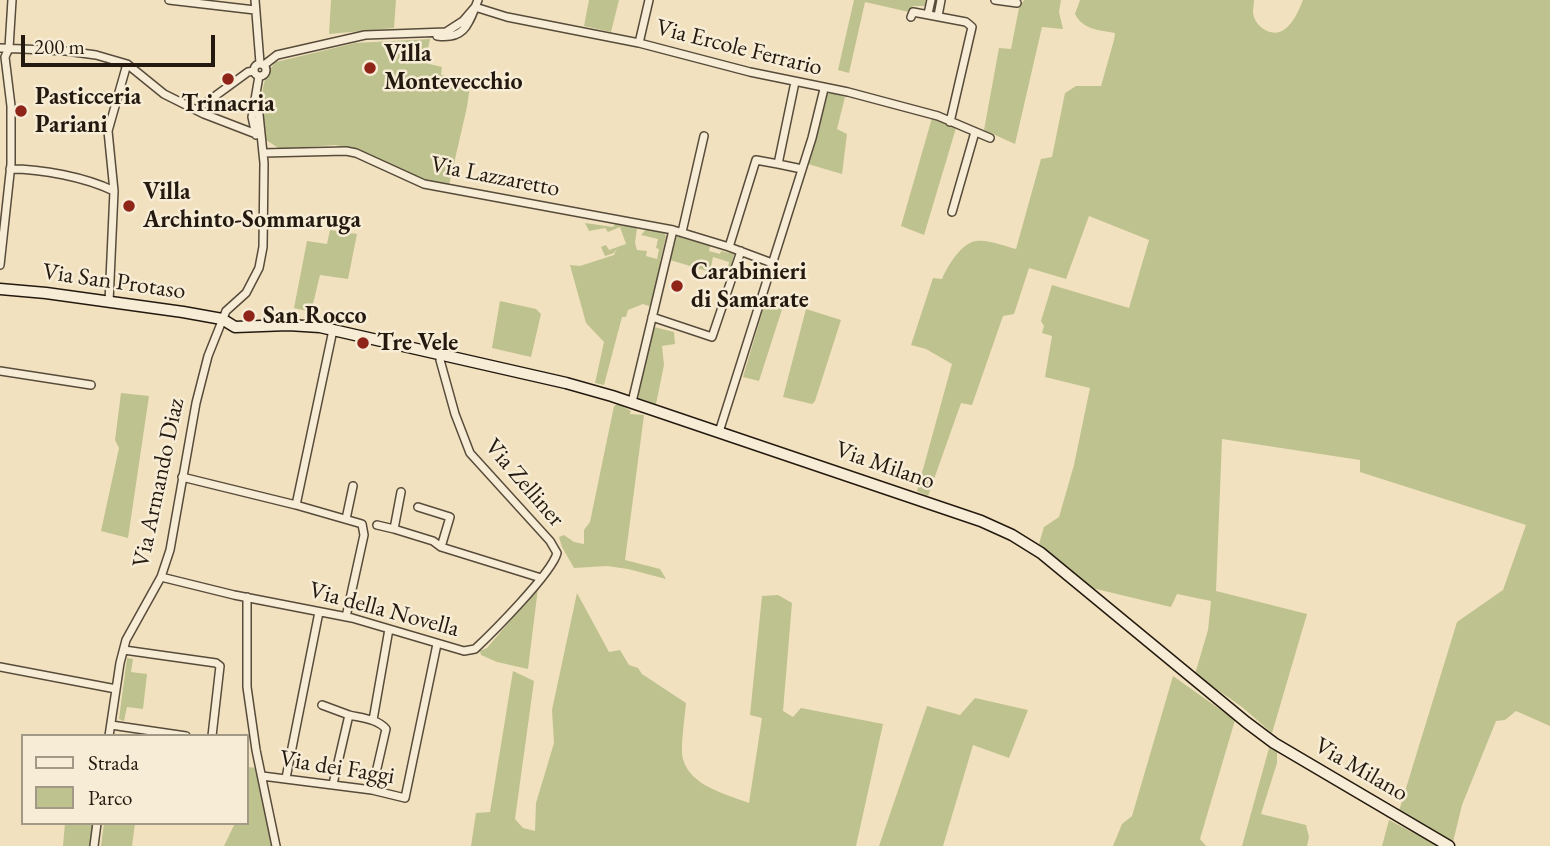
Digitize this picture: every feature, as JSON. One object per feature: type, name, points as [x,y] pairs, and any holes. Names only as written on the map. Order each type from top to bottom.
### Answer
[{"type":"street","points":[[0,265],[1,232],[10,167],[11,106],[4,48],[12,0]]},
{"type":"street","points":[[169,0],[255,10]]},
{"type":"street","points":[[255,0],[262,64]]},
{"type":"street","points":[[639,43],[649,0]]},
{"type":"street","points":[[928,14],[931,0]]},
{"type":"street","points":[[938,16],[941,0]]},
{"type":"street","points":[[995,0],[1017,3]]},
{"type":"street","points":[[222,320],[226,311],[246,293],[259,268],[263,247],[262,149],[255,66],[277,55],[365,35],[427,34],[448,37],[459,34],[468,24],[477,3]]},
{"type":"street","name":"Via Ercole Ferrario","points":[[477,3],[507,17],[639,43],[824,89],[901,105],[989,138]]},
{"type":"street","points":[[911,17],[914,12],[928,14],[966,22],[972,27],[950,122]]},
{"type":"street","points":[[4,48],[66,51],[96,55],[127,64],[154,88],[196,110],[256,134]]},
{"type":"street","points":[[109,302],[114,191],[108,131],[127,64]]},
{"type":"street","points":[[196,110],[248,72],[256,73]]},
{"type":"street","points":[[778,164],[795,82]]},
{"type":"street","points":[[719,432],[802,169],[824,89]]},
{"type":"street","points":[[257,95],[253,104],[253,121],[262,149]]},
{"type":"street","points":[[236,127],[245,126],[260,115]]},
{"type":"street","points":[[952,212],[975,132]]},
{"type":"street","points":[[682,232],[704,136]]},
{"type":"street","name":"Via Lazzaretto","points":[[262,149],[356,153],[424,184],[682,232],[772,263]]},
{"type":"street","points":[[729,247],[756,160],[802,169]]},
{"type":"street","points":[[0,163],[10,167],[59,173],[114,191]]},
{"type":"street","points":[[632,402],[673,230]]},
{"type":"street","points":[[652,317],[708,336],[714,335],[741,251]]},
{"type":"street","name":"Via San Protaso","points":[[0,289],[46,293],[222,320]]},
{"type":"street","name":"Via Milano","points":[[222,320],[235,327],[305,326],[333,330],[566,383],[632,402],[968,516],[1012,535],[1050,560],[1260,733],[1449,846]]},
{"type":"street","name":"Via Armando Diaz","points":[[110,734],[116,689],[129,633],[161,577],[174,531],[200,386],[222,320]]},
{"type":"street","points":[[296,505],[333,330]]},
{"type":"street","name":"Via Zelliner","points":[[441,354],[440,360],[455,414],[470,453],[550,541],[556,549],[556,556]]},
{"type":"street","points":[[0,371],[92,385]]},
{"type":"street","points":[[182,477],[362,524],[365,535],[346,617]]},
{"type":"street","points":[[345,519],[353,486]]},
{"type":"street","points":[[394,529],[401,492]]},
{"type":"street","points":[[418,508],[450,517],[441,547]]},
{"type":"street","points":[[377,525],[541,578]]},
{"type":"street","name":"Via della Novella","points":[[161,577],[346,617],[464,651],[475,649],[541,578],[556,556]]},
{"type":"street","points":[[247,597],[247,687],[256,750],[276,846]]},
{"type":"street","points":[[286,778],[319,612]]},
{"type":"street","points":[[373,720],[389,629]]},
{"type":"street","name":"Via dei Faggi","points":[[262,776],[373,790],[405,798],[437,644]]},
{"type":"street","points":[[124,650],[216,663],[220,666],[212,734]]},
{"type":"street","points":[[0,667],[116,689]]},
{"type":"street","points":[[321,705],[384,725],[386,729],[373,790]]},
{"type":"street","points":[[333,784],[349,715]]},
{"type":"street","points":[[111,725],[173,734]]},
{"type":"street","points":[[94,846],[97,825]]},
{"type":"green space","points":[[331,0],[396,0],[394,28],[329,34]]},
{"type":"green space","points":[[589,0],[619,0],[611,32],[584,26]]},
{"type":"green space","points":[[854,0],[926,0],[925,6],[913,6],[909,12],[865,2],[849,73],[838,70]]},
{"type":"green space","points":[[1024,0],[1061,0],[1059,12],[1063,29],[1042,27],[1015,144],[984,130],[999,48],[1011,49],[1019,8]]},
{"type":"green space","points":[[1080,0],[1254,0],[1253,13],[1256,21],[1267,31],[1276,33],[1291,23],[1303,0],[1550,0],[1550,726],[1516,711],[1505,720],[1496,721],[1462,805],[1453,842],[1399,811],[1457,622],[1503,590],[1526,525],[1360,472],[1360,460],[1222,439],[1216,591],[1307,614],[1272,733],[1242,707],[1195,674],[1208,630],[1211,601],[1177,594],[1171,607],[1092,588],[1039,544],[1044,527],[1059,517],[1074,465],[1090,388],[1045,377],[1052,336],[1042,333],[1044,326],[1041,321],[1052,285],[1129,308],[1149,240],[1089,216],[1066,279],[1029,268],[1014,314],[1003,316],[972,405],[961,403],[928,496],[917,491],[952,364],[926,349],[911,345],[933,278],[942,279],[955,256],[970,243],[985,241],[1016,249],[1041,159],[1052,157],[1065,93],[1076,86],[1101,86],[1114,40],[1115,33],[1092,28],[1078,19],[1075,14]]},
{"type":"green space","points":[[430,39],[425,63],[442,67],[441,75],[471,79],[449,185],[419,179],[358,149],[335,145],[280,149],[266,140],[262,109],[263,88],[265,79],[276,62],[355,43]]},
{"type":"green space","points":[[828,94],[845,97],[837,129],[847,134],[842,174],[808,164]]},
{"type":"green space","points":[[932,118],[956,128],[924,235],[901,226]]},
{"type":"green space","points":[[585,223],[637,228],[637,250],[647,251],[646,256],[657,259],[658,239],[641,235],[646,229],[663,232],[666,236],[660,262],[663,263],[652,307],[643,304],[628,310],[626,317],[622,317],[604,385],[595,383],[604,342],[586,323],[570,265],[580,266],[614,255],[617,248],[614,253],[605,256],[601,247],[606,245],[609,250],[626,244],[620,227],[608,232],[605,228],[589,231]]},
{"type":"green space","points":[[330,230],[357,234],[348,279],[320,275],[311,312],[294,308],[307,241],[327,244]]},
{"type":"green space","points":[[677,236],[710,246],[709,251],[734,254],[730,274],[718,271],[727,271],[729,262],[713,257],[710,272],[670,260]]},
{"type":"green space","points":[[767,296],[785,300],[759,381],[743,377]]},
{"type":"green space","points":[[500,301],[536,309],[541,314],[531,357],[492,348]]},
{"type":"green space","points":[[806,309],[841,320],[812,404],[783,397]]},
{"type":"green space","points":[[654,327],[674,332],[675,344],[662,346],[664,365],[656,404],[639,398],[638,393]]},
{"type":"green space","points":[[121,393],[149,396],[128,538],[101,531],[119,448],[115,440]]},
{"type":"green space","points":[[618,404],[631,411],[630,414],[644,415],[625,560],[660,569],[666,579],[607,566],[574,568],[559,537],[564,535],[574,542],[584,544],[584,530],[590,522],[614,406]]},
{"type":"green space","points":[[538,588],[528,669],[497,662],[481,655],[480,651],[487,648]]},
{"type":"green space","points":[[577,593],[609,652],[620,650],[629,665],[638,668],[642,674],[686,703],[682,754],[693,776],[710,788],[749,803],[762,718],[750,715],[762,596],[778,595],[792,603],[783,711],[793,717],[801,708],[883,724],[856,846],[471,846],[476,813],[490,812],[513,671],[534,681],[515,819],[523,828],[535,831],[536,803],[554,743],[552,710]]},
{"type":"green space","points":[[127,658],[133,659],[131,672],[147,674],[143,709],[127,707],[124,721],[119,719]]},
{"type":"green space","points":[[1173,676],[1235,720],[1200,839],[1206,846],[1113,846],[1122,824],[1132,816]]},
{"type":"green space","points":[[975,698],[1028,710],[1009,758],[973,745],[943,846],[879,846],[927,706],[960,715]]},
{"type":"green space","points":[[1269,748],[1277,752],[1277,763],[1261,814],[1306,825],[1309,837],[1307,846],[1242,846]]},
{"type":"green space","points":[[248,767],[258,768],[273,846],[224,846],[234,825],[248,825]]},
{"type":"green space","points":[[1389,820],[1439,846],[1382,846]]},
{"type":"green space","points":[[65,825],[94,825],[90,846],[63,846]]},
{"type":"green space","points":[[104,825],[135,825],[132,846],[101,846]]},
{"type":"place","name":"Villa Montevecchio","points":[[370,68]]},
{"type":"place","name":"Trinacria","points":[[228,79]]},
{"type":"place","name":"Pasticceria Pariani","points":[[21,111]]},
{"type":"place","name":"Villa Archinto-Sommaruga","points":[[129,206]]},
{"type":"place","name":"Carabinieri di Samarate","points":[[677,286]]},
{"type":"place","name":"San Rocco","points":[[249,316]]},
{"type":"place","name":"Tre Vele","points":[[363,343]]}]
